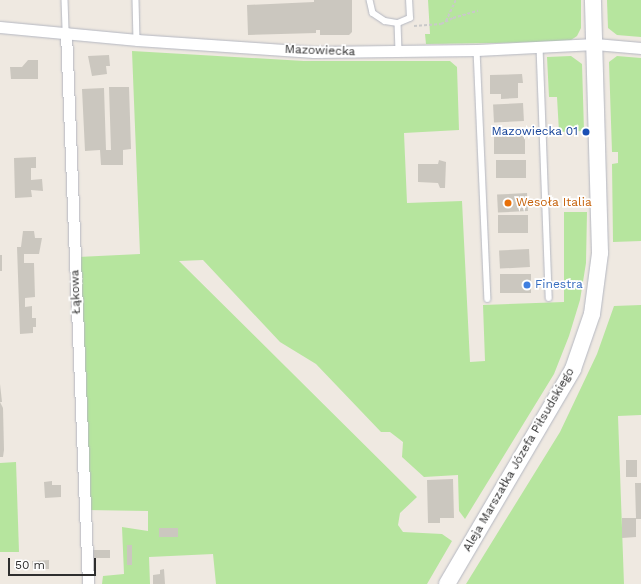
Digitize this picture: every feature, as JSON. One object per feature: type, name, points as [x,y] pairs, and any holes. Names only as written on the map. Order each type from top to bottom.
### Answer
[{"type":"main road","name":"Aleja Marszałka Józefa Piłsudskiego","points":[[447,584],[566,382],[584,340],[592,314],[598,286],[600,253],[593,0]]},
{"type":"street","name":"Mazowiecka","points":[[0,27],[137,40],[314,52],[477,50],[595,44],[641,48]]},
{"type":"street","name":"Łąkowa","points":[[66,33],[88,584]]},
{"type":"lane","name":"Łąkowa","points":[[65,0],[66,33]]},
{"type":"lane","points":[[136,0],[137,40]]},
{"type":"lane","points":[[370,0],[373,14],[384,21],[398,23],[410,18],[409,0]]},
{"type":"lane","points":[[398,23],[399,52]]},
{"type":"lane","points":[[540,47],[549,298]]},
{"type":"lane","points":[[477,50],[488,299]]},
{"type":"path","points":[[446,22],[456,0]]},
{"type":"path","points":[[398,23],[410,27],[446,22],[478,11]]},
{"type":"green space","points":[[428,0],[581,0],[581,28],[577,36],[568,42],[426,44],[425,34],[430,34]]},
{"type":"green space","points":[[607,0],[641,0],[641,37],[617,35],[608,28]]},
{"type":"green space","points":[[132,51],[304,61],[450,61],[457,67],[459,130],[404,133],[407,203],[462,201],[470,362],[485,361],[483,305],[564,302],[564,212],[587,212],[586,263],[580,300],[569,336],[554,374],[465,519],[459,511],[458,475],[424,477],[402,457],[403,442],[390,432],[381,432],[316,364],[280,342],[203,260],[179,261],[417,497],[400,513],[398,525],[403,532],[442,534],[452,541],[427,584],[216,584],[213,554],[149,557],[150,584],[102,584],[103,576],[124,574],[122,527],[148,531],[148,511],[86,510],[78,257],[140,254]]},
{"type":"green space","points":[[571,56],[582,64],[584,131],[559,132],[557,97],[549,97],[547,57]]},
{"type":"green space","points":[[617,56],[641,58],[641,241],[613,242],[612,164],[618,163],[618,152],[612,152],[609,62]]},
{"type":"green space","points":[[641,305],[641,415],[618,416],[624,584],[466,584],[560,432],[597,354],[614,306]]},
{"type":"green space","points":[[16,462],[19,552],[0,552],[0,463]]},
{"type":"building","points":[[314,0],[352,0],[352,32],[349,35],[320,35],[320,30],[316,30],[316,33],[248,35],[247,5],[314,2]]},
{"type":"building","points":[[109,55],[110,66],[106,66],[107,74],[92,76],[88,56]]},
{"type":"building","points":[[28,60],[38,60],[38,79],[11,79],[10,67],[22,67]]},
{"type":"building","points":[[522,74],[523,83],[518,83],[518,98],[501,99],[501,94],[490,94],[490,75]]},
{"type":"building","points":[[109,87],[129,87],[131,149],[123,150],[123,165],[101,165],[100,150],[85,151],[82,89],[104,88],[106,150],[111,150]]},
{"type":"building","points":[[523,103],[524,121],[494,123],[493,105]]},
{"type":"building","points":[[494,136],[525,136],[525,154],[494,154]]},
{"type":"building","points":[[36,157],[36,168],[31,168],[31,180],[42,179],[43,191],[31,190],[32,197],[15,198],[14,158]]},
{"type":"building","points":[[439,160],[446,162],[445,188],[440,188],[438,183],[418,182],[418,164],[438,164]]},
{"type":"building","points":[[496,160],[526,160],[526,178],[496,178]]},
{"type":"building","points":[[527,193],[528,211],[498,213],[497,195]]},
{"type":"building","points":[[498,215],[528,215],[528,233],[498,233]]},
{"type":"building","points":[[23,231],[34,231],[35,238],[42,238],[39,254],[24,254],[24,263],[34,263],[35,297],[25,298],[25,307],[32,306],[32,318],[36,318],[36,327],[33,327],[33,333],[20,334],[17,247],[21,247]]},
{"type":"building","points":[[529,249],[530,267],[500,269],[499,251]]},
{"type":"building","points":[[0,255],[2,255],[2,271],[0,271]]},
{"type":"building","points":[[500,274],[531,274],[531,293],[500,293]]},
{"type":"building","points":[[0,384],[2,402],[0,402]]},
{"type":"building","points":[[0,402],[3,408],[3,457],[0,457]]},
{"type":"building","points":[[626,460],[637,460],[637,477],[626,477]]},
{"type":"building","points":[[453,479],[454,518],[440,518],[440,523],[428,523],[427,480]]},
{"type":"building","points":[[52,481],[52,485],[61,485],[61,497],[45,498],[44,482]]},
{"type":"building","points":[[635,483],[641,483],[641,519],[636,519],[636,537],[622,538],[622,518],[636,518]]},
{"type":"building","points":[[159,528],[178,528],[178,537],[159,537]]},
{"type":"building","points":[[127,545],[132,545],[132,565],[127,565]]},
{"type":"building","points":[[92,550],[110,550],[110,558],[92,558]]},
{"type":"building","points":[[49,560],[49,569],[33,569],[32,561]]},
{"type":"building","points":[[164,569],[165,584],[153,584],[153,575],[160,574],[160,570]]},
{"type":"place","name":"Mazowiecka 01","points":[[586,132]]},
{"type":"place","name":"Wesoła Italia","points":[[508,203]]},
{"type":"place","name":"Finestra","points":[[527,285]]}]
